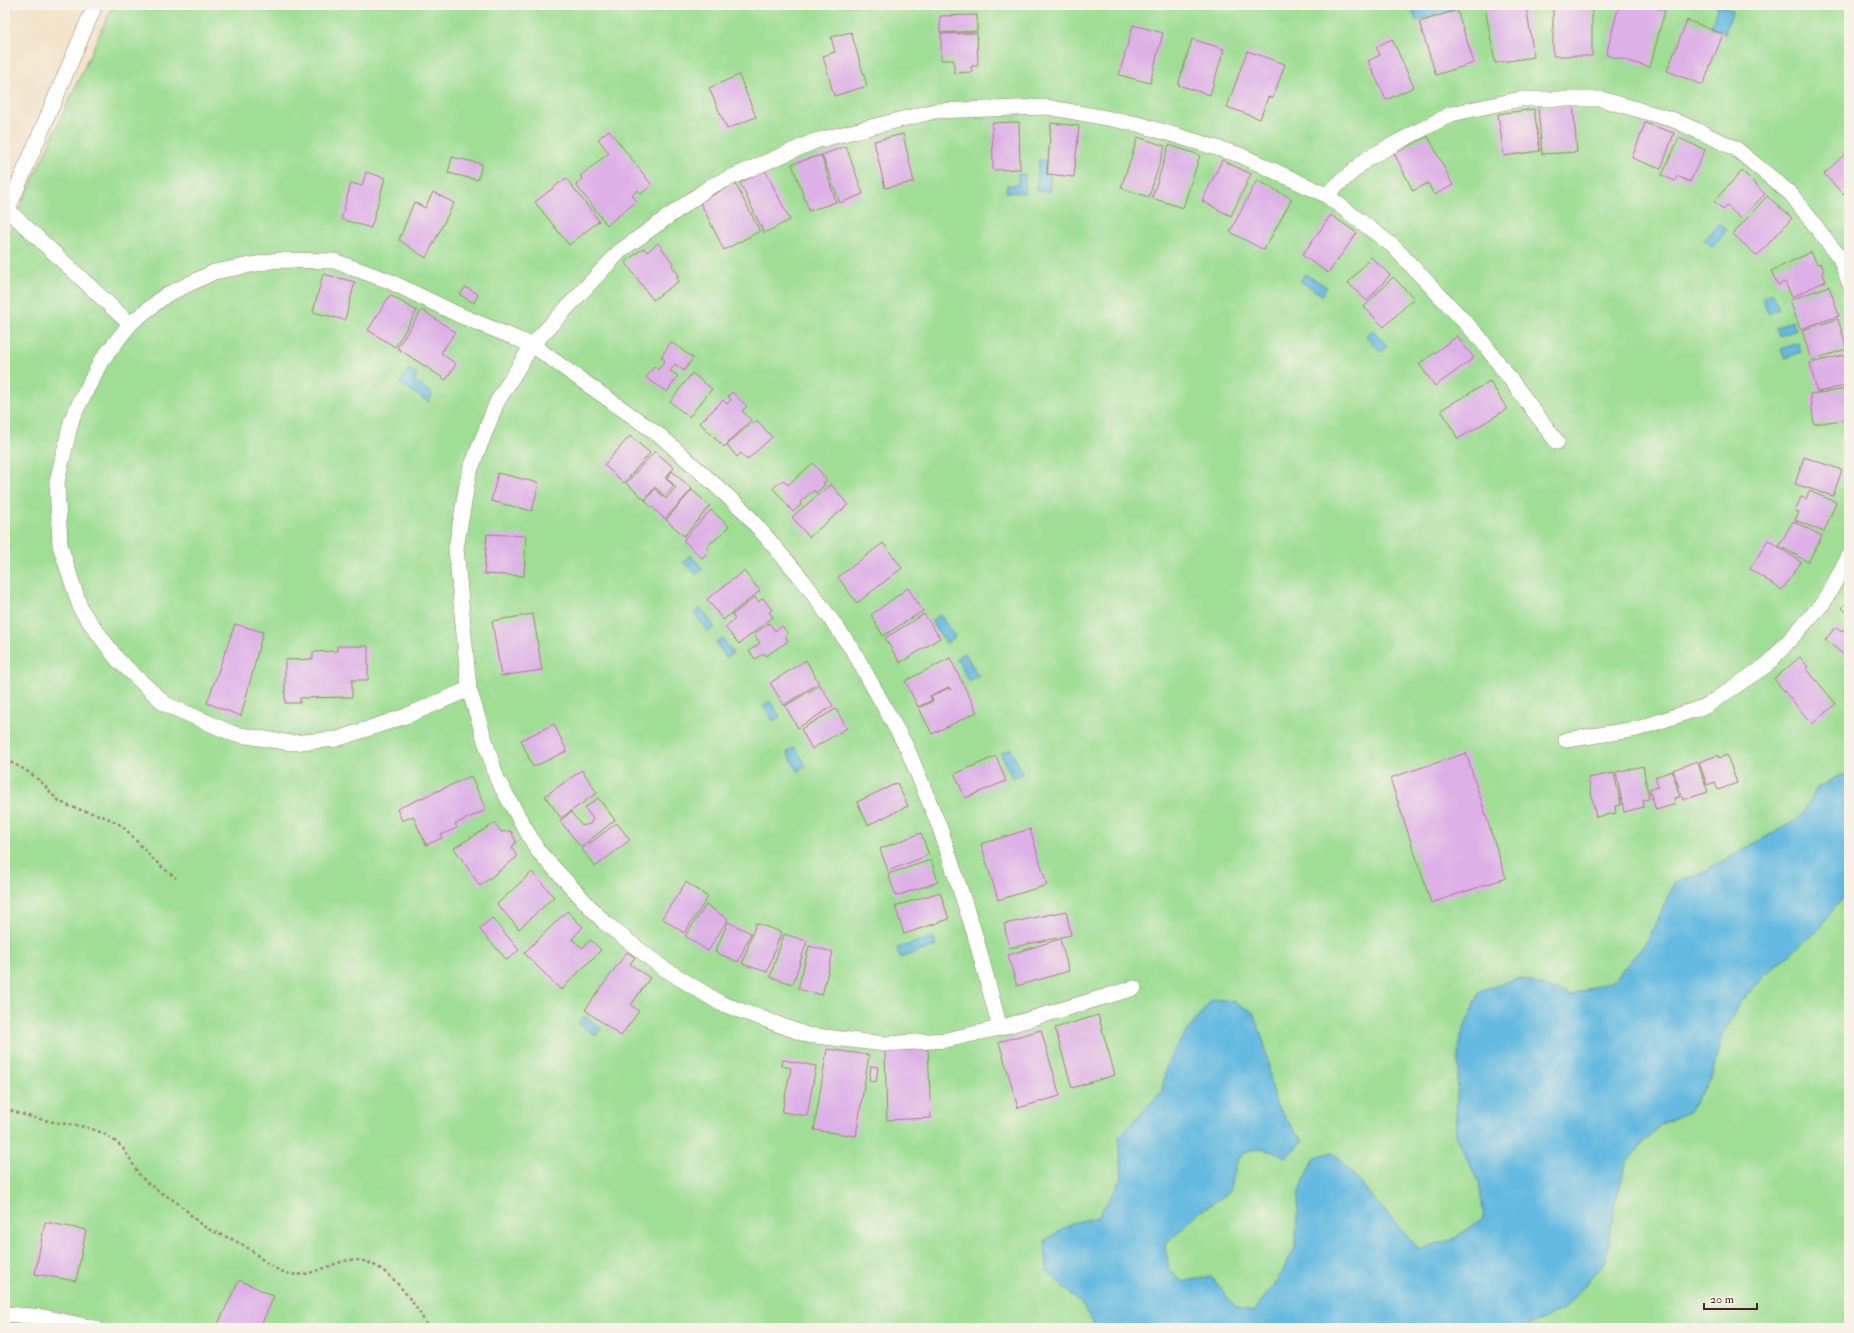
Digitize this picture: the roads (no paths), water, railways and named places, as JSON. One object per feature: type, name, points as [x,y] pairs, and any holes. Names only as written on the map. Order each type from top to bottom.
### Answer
[{"type":"street","points":[[95,5],[6,213],[130,324]]},
{"type":"street","points":[[1326,195],[1368,158],[1451,114],[1521,99],[1601,99],[1674,120],[1735,148],[1792,194],[1840,258],[1849,282]]},
{"type":"street","points":[[1134,988],[1000,1028],[946,1040],[885,1044],[807,1035],[720,1003],[660,966],[604,922],[538,851],[497,779],[469,689],[456,548],[469,473],[497,402],[532,345],[620,250],[712,186],[815,141],[935,111],[1047,107],[1138,124],[1240,155],[1326,195],[1393,246],[1479,337],[1557,442]]},
{"type":"street","points":[[469,689],[406,716],[337,739],[291,743],[234,734],[166,704],[117,660],[81,610],[60,545],[56,482],[72,418],[101,361],[130,324],[166,295],[214,272],[277,260],[334,261],[388,281],[459,315],[532,345],[663,438],[744,511],[803,580],[854,652],[906,748],[940,828],[975,935],[1000,1028]]},
{"type":"street","points":[[1566,740],[1637,729],[1706,706],[1768,664],[1824,602],[1849,556]]},
{"type":"street","points":[[5,1314],[43,1317],[95,1328]]},
{"type":"water","points":[[1422,5],[1453,5],[1454,9],[1416,21],[1412,8]]},
{"type":"water","points":[[1718,5],[1733,10],[1725,33],[1711,28]]},
{"type":"water","points":[[1039,160],[1046,161],[1045,175],[1051,176],[1049,192],[1036,191]]},
{"type":"water","points":[[1018,174],[1025,174],[1025,193],[1006,192],[1007,185],[1018,185]]},
{"type":"water","points":[[1719,223],[1727,230],[1713,247],[1704,240]]},
{"type":"water","points":[[1305,274],[1327,287],[1322,295],[1300,281]]},
{"type":"water","points":[[1772,293],[1779,309],[1769,314],[1762,298]]},
{"type":"water","points":[[1792,321],[1796,330],[1779,336],[1776,328]]},
{"type":"water","points":[[1373,330],[1387,346],[1381,352],[1366,336]]},
{"type":"water","points":[[1798,343],[1801,352],[1785,358],[1781,349]]},
{"type":"water","points":[[409,369],[417,375],[414,380],[433,394],[428,402],[400,383]]},
{"type":"water","points":[[690,555],[703,569],[696,575],[683,562]]},
{"type":"water","points":[[701,608],[715,627],[708,632],[694,613]]},
{"type":"water","points":[[940,615],[955,637],[946,643],[931,621]]},
{"type":"water","points":[[723,638],[733,653],[726,658],[716,642]]},
{"type":"water","points":[[965,653],[978,676],[969,681],[956,658]]},
{"type":"water","points":[[770,701],[780,716],[773,721],[763,706]]},
{"type":"water","points":[[795,747],[806,766],[798,771],[787,752]]},
{"type":"water","points":[[1011,749],[1022,774],[1012,778],[1001,753]]},
{"type":"water","points":[[1840,775],[1849,777],[1849,890],[1815,933],[1770,971],[1740,1002],[1721,1039],[1712,1076],[1689,1113],[1661,1124],[1627,1161],[1614,1207],[1606,1261],[1563,1310],[1524,1328],[1096,1328],[1083,1306],[1047,1271],[1045,1240],[1072,1223],[1098,1217],[1122,1178],[1119,1136],[1162,1091],[1166,1067],[1175,1048],[1212,999],[1233,1001],[1253,1012],[1265,1046],[1275,1104],[1303,1142],[1285,1157],[1272,1151],[1261,1149],[1252,1150],[1245,1153],[1239,1159],[1235,1168],[1230,1192],[1198,1213],[1165,1245],[1169,1271],[1183,1282],[1211,1276],[1236,1308],[1254,1311],[1277,1281],[1295,1248],[1299,1192],[1315,1157],[1333,1152],[1419,1249],[1452,1240],[1484,1218],[1479,1181],[1455,1136],[1460,1038],[1480,991],[1518,978],[1572,995],[1615,979],[1648,940],[1674,883],[1705,871],[1800,818],[1817,788]]},
{"type":"water","points":[[933,937],[936,946],[900,958],[897,948]]},
{"type":"water","points":[[584,1016],[601,1028],[596,1036],[578,1023]]}]
